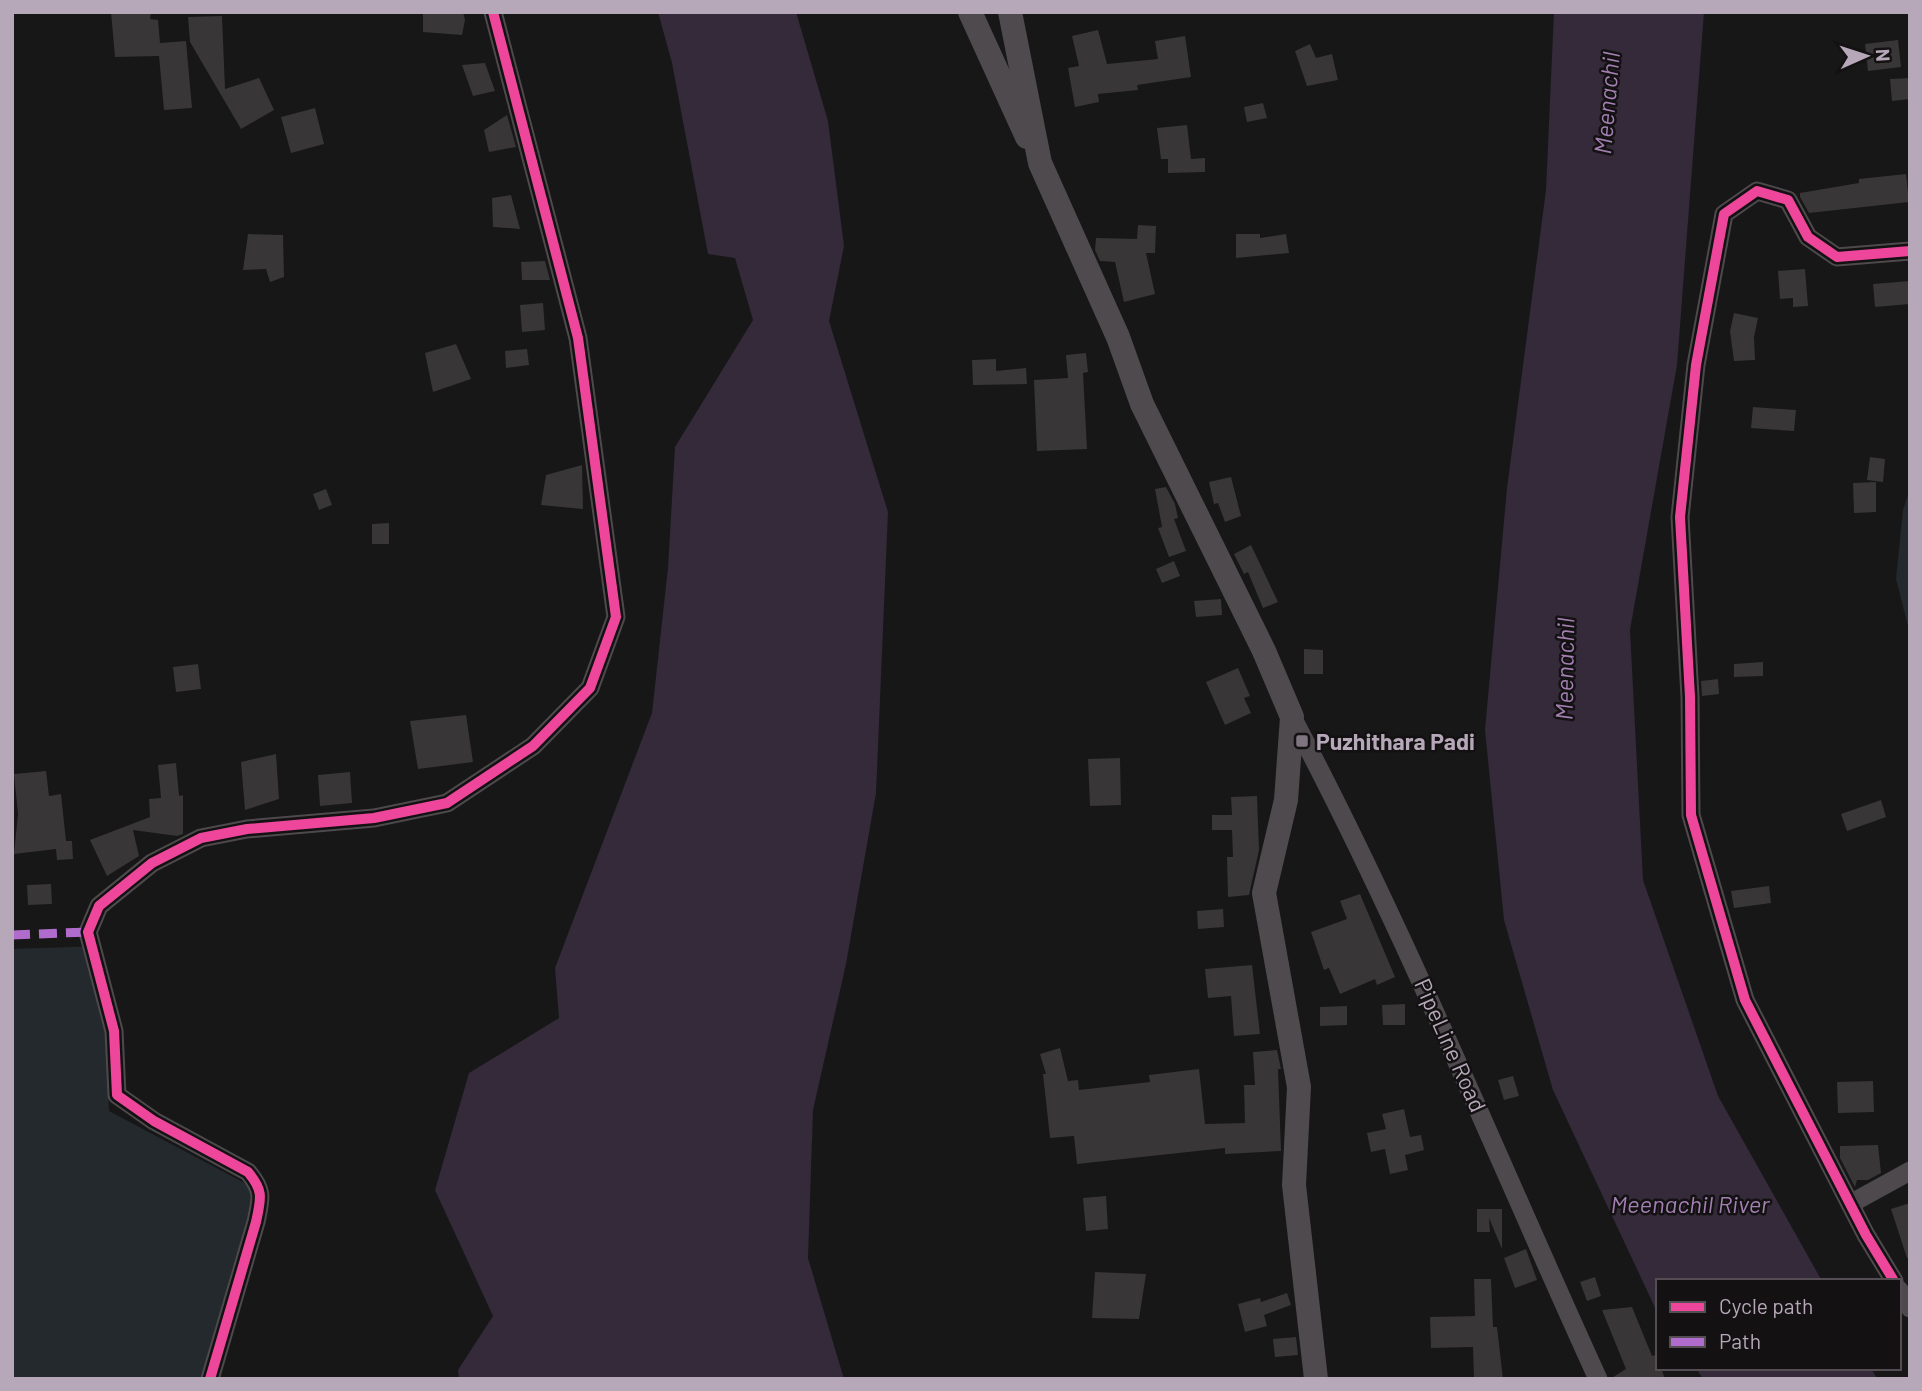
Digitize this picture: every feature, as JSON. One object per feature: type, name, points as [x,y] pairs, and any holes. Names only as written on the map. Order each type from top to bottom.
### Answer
[{"type":"main road","points":[[970,12],[1118,337],[1142,404],[1264,651],[1292,718],[1286,800],[1264,893],[1299,1087],[1294,1185],[1316,1379]]},
{"type":"main road","points":[[1010,12],[1040,163]]},
{"type":"street","points":[[210,1379],[256,1222],[261,1200],[260,1186],[248,1172],[154,1121],[117,1095],[114,1031],[88,932],[99,906],[152,863],[201,838],[247,829],[374,818],[447,803],[533,746],[590,688],[616,617],[579,338],[493,12]]},
{"type":"street","points":[[1893,1279],[1850,1204],[1745,1000],[1690,815],[1690,697],[1680,517],[1696,365],[1724,214],[1757,191],[1788,200],[1808,237],[1838,257],[1910,251]]},
{"type":"street","name":"PipeLine Road","points":[[1292,718],[1345,817],[1425,987],[1598,1379]]},
{"type":"street","points":[[1850,1204],[1910,1171]]},
{"type":"shaded area","points":[[1910,489],[1910,634],[1896,579],[1903,510]]},
{"type":"shaded area","points":[[101,946],[109,1111],[258,1190],[202,1379],[12,1379],[12,949]]},
{"type":"water","points":[[658,12],[796,12],[828,121],[844,246],[829,321],[888,512],[876,793],[846,964],[813,1110],[808,1258],[844,1379],[459,1379],[458,1370],[493,1316],[435,1190],[469,1073],[559,1018],[555,968],[652,713],[668,568],[675,447],[753,320],[735,258],[708,254],[672,63]]},
{"type":"water","name":"Meenachil River","points":[[1554,12],[1704,12],[1677,365],[1630,630],[1643,880],[1718,1096],[1821,1279],[1656,1279],[1656,1310],[1553,1090],[1504,920],[1485,730],[1507,488],[1546,190]]},
{"type":"water","points":[[1697,1370],[1872,1370],[1877,1379],[1703,1379]]},
{"type":"building","points":[[111,12],[151,12],[150,19],[158,20],[160,43],[186,41],[192,108],[164,110],[159,56],[115,57]]},
{"type":"building","points":[[423,12],[463,12],[465,20],[462,35],[423,32]]},
{"type":"building","points":[[222,16],[225,89],[259,78],[274,110],[241,129],[190,42],[188,17]]},
{"type":"building","points":[[1098,30],[1107,64],[1158,59],[1155,41],[1185,36],[1191,77],[1137,85],[1138,90],[1098,94],[1099,102],[1075,107],[1068,68],[1079,66],[1072,36]]},
{"type":"building","points":[[1898,40],[1901,67],[1868,71],[1865,44]]},
{"type":"building","points":[[1310,44],[1316,58],[1332,54],[1338,80],[1307,86],[1295,51]]},
{"type":"building","points":[[485,63],[495,91],[473,96],[462,65]]},
{"type":"building","points":[[1910,78],[1910,99],[1892,101],[1890,79]]},
{"type":"building","points":[[1263,103],[1267,118],[1247,122],[1244,107]]},
{"type":"building","points":[[315,108],[324,144],[291,153],[281,117]]},
{"type":"building","points":[[507,115],[516,147],[489,152],[484,130]]},
{"type":"building","points":[[1187,125],[1191,159],[1205,158],[1205,172],[1168,173],[1168,159],[1161,159],[1157,128]]},
{"type":"building","points":[[1906,174],[1909,202],[1809,213],[1800,197],[1800,193],[1859,183],[1859,179]]},
{"type":"building","points":[[511,195],[520,229],[493,227],[492,198]]},
{"type":"building","points":[[1138,225],[1156,226],[1155,253],[1146,253],[1155,294],[1124,302],[1115,262],[1100,261],[1095,250],[1096,238],[1137,239]]},
{"type":"building","points":[[248,234],[283,235],[284,277],[270,282],[266,269],[243,270]]},
{"type":"building","points":[[1236,234],[1260,234],[1260,238],[1286,234],[1289,253],[1236,258]]},
{"type":"building","points":[[545,261],[550,280],[522,280],[521,262]]},
{"type":"building","points":[[1805,269],[1808,306],[1793,307],[1793,298],[1780,299],[1778,271]]},
{"type":"building","points":[[1910,281],[1910,304],[1875,307],[1873,284]]},
{"type":"building","points":[[543,303],[545,330],[522,332],[520,305]]},
{"type":"building","points":[[1734,313],[1758,318],[1754,337],[1755,360],[1734,361],[1730,331]]},
{"type":"building","points":[[456,344],[471,379],[433,392],[425,353]]},
{"type":"building","points":[[527,349],[529,365],[506,368],[505,351]]},
{"type":"building","points":[[1086,353],[1088,372],[1083,373],[1087,449],[1037,451],[1034,380],[1068,378],[1066,355]]},
{"type":"building","points":[[996,359],[996,371],[1026,368],[1027,384],[973,385],[972,360]]},
{"type":"building","points":[[1753,407],[1796,410],[1794,431],[1751,428]]},
{"type":"building","points":[[1870,457],[1885,459],[1883,482],[1867,480]]},
{"type":"building","points":[[582,465],[583,509],[541,505],[546,475]]},
{"type":"building","points":[[1231,477],[1241,516],[1225,522],[1218,503],[1214,504],[1209,482]]},
{"type":"building","points":[[1876,482],[1876,512],[1854,513],[1853,483]]},
{"type":"building","points":[[1166,487],[1175,504],[1178,518],[1174,519],[1186,551],[1169,557],[1158,528],[1162,527],[1155,489]]},
{"type":"building","points":[[326,489],[332,505],[319,510],[313,494]]},
{"type":"building","points":[[389,523],[389,544],[372,544],[372,524]]},
{"type":"building","points":[[1251,545],[1278,602],[1263,608],[1248,572],[1244,574],[1234,554]]},
{"type":"building","points":[[1174,561],[1180,576],[1162,583],[1156,569]]},
{"type":"building","points":[[1221,599],[1222,615],[1196,617],[1194,601]]},
{"type":"building","points":[[1304,649],[1323,650],[1323,674],[1304,674]]},
{"type":"building","points":[[1763,662],[1763,676],[1734,677],[1734,664]]},
{"type":"building","points":[[198,664],[201,689],[176,692],[173,667]]},
{"type":"building","points":[[1238,668],[1250,696],[1244,698],[1251,713],[1225,725],[1206,682]]},
{"type":"building","points":[[1718,679],[1719,694],[1702,696],[1701,681]]},
{"type":"building","points":[[466,715],[473,762],[418,769],[410,721]]},
{"type":"building","points":[[276,754],[279,799],[245,810],[241,762]]},
{"type":"building","points":[[1120,758],[1121,805],[1090,806],[1088,759]]},
{"type":"building","points":[[176,763],[179,796],[183,795],[183,834],[177,836],[133,830],[139,856],[107,876],[90,840],[150,817],[149,799],[161,798],[158,765]]},
{"type":"building","points":[[46,771],[49,796],[61,794],[66,841],[72,841],[73,859],[57,860],[56,849],[14,854],[18,814],[14,774]]},
{"type":"building","points":[[350,772],[352,803],[320,806],[318,775]]},
{"type":"building","points":[[1257,796],[1259,850],[1249,895],[1228,897],[1227,857],[1233,857],[1232,830],[1212,830],[1212,815],[1232,815],[1231,797]]},
{"type":"building","points":[[1881,800],[1886,817],[1847,831],[1841,814]]},
{"type":"building","points":[[51,884],[52,904],[28,905],[27,885]]},
{"type":"building","points":[[1769,886],[1771,903],[1734,908],[1731,891]]},
{"type":"building","points":[[1360,894],[1395,977],[1377,985],[1375,979],[1340,994],[1329,968],[1324,970],[1311,932],[1347,919],[1340,901]]},
{"type":"building","points":[[1223,909],[1224,927],[1198,929],[1197,911]]},
{"type":"building","points":[[1252,965],[1260,1034],[1234,1036],[1231,996],[1208,998],[1205,969]]},
{"type":"building","points":[[1405,1004],[1405,1025],[1383,1025],[1382,1005]]},
{"type":"building","points":[[1347,1006],[1347,1025],[1320,1026],[1320,1007]]},
{"type":"building","points":[[1060,1048],[1068,1081],[1078,1080],[1079,1090],[1150,1082],[1149,1075],[1199,1069],[1205,1124],[1245,1123],[1244,1085],[1255,1085],[1253,1052],[1277,1050],[1281,1069],[1278,1069],[1281,1151],[1225,1154],[1225,1148],[1077,1164],[1074,1136],[1050,1138],[1043,1074],[1046,1074],[1040,1054]]},
{"type":"building","points":[[1513,1076],[1519,1096],[1504,1100],[1498,1080]]},
{"type":"building","points":[[1873,1081],[1874,1112],[1838,1113],[1837,1082]]},
{"type":"building","points":[[1404,1109],[1410,1137],[1421,1135],[1424,1150],[1405,1155],[1408,1170],[1390,1174],[1385,1149],[1371,1152],[1367,1133],[1386,1129],[1382,1114]]},
{"type":"building","points":[[1878,1145],[1881,1173],[1868,1180],[1857,1180],[1855,1187],[1840,1158],[1840,1146]]},
{"type":"building","points":[[1106,1196],[1108,1229],[1086,1231],[1083,1198]]},
{"type":"building","points":[[1910,1203],[1910,1258],[1907,1258],[1891,1209]]},
{"type":"building","points":[[1477,1209],[1502,1209],[1502,1249],[1489,1218],[1490,1232],[1477,1232]]},
{"type":"building","points":[[1526,1249],[1537,1280],[1515,1288],[1504,1258]]},
{"type":"building","points":[[1095,1272],[1146,1274],[1139,1319],[1092,1318]]},
{"type":"building","points":[[1595,1277],[1601,1296],[1587,1301],[1580,1282]]},
{"type":"building","points":[[1474,1279],[1491,1279],[1493,1327],[1497,1327],[1503,1379],[1474,1379],[1473,1347],[1431,1348],[1430,1317],[1475,1316]]},
{"type":"building","points":[[1287,1293],[1291,1305],[1264,1315],[1267,1326],[1245,1332],[1238,1304],[1260,1298],[1261,1302]]},
{"type":"building","points":[[1632,1307],[1652,1356],[1656,1355],[1656,1370],[1662,1370],[1665,1379],[1610,1379],[1626,1369],[1602,1310]]},
{"type":"building","points":[[1296,1337],[1298,1355],[1275,1357],[1273,1339]]},
{"type":"marked path","points":[[12,935],[88,932]]},
{"type":"cycle path","points":[[210,1379],[256,1222],[259,1190],[248,1172],[154,1121],[117,1095],[114,1031],[88,932],[99,906],[152,863],[201,838],[247,829],[374,818],[447,803],[533,746],[590,688],[616,617],[578,338],[493,12]]},
{"type":"cycle path","points":[[1893,1279],[1866,1235],[1745,1000],[1691,815],[1690,697],[1680,517],[1696,365],[1724,214],[1757,191],[1788,200],[1808,237],[1837,257],[1910,251]]},
{"type":"place","name":"Puzhithara Padi","points":[[1302,741]]},
{"type":"water label","name":"Meenachil","points":[[1606,103]]},
{"type":"water label","name":"Meenachil","points":[[1564,669]]}]
